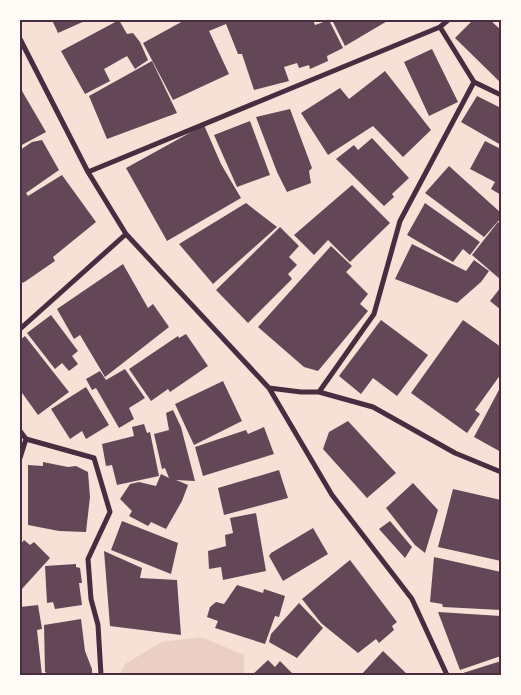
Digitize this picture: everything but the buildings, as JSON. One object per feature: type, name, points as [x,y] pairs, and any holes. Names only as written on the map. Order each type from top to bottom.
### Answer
[{"type":"street","points":[[88,172],[440,27],[448,20]]},
{"type":"street","points":[[440,27],[474,82],[501,95]]},
{"type":"street","points":[[20,39],[88,172],[126,234],[270,388],[332,495],[412,599],[447,675]]},
{"type":"street","points":[[318,392],[374,314],[400,221],[474,82]]},
{"type":"street","points":[[20,329],[126,234]]},
{"type":"street","points":[[270,388],[318,392],[373,407],[456,453],[501,472]]},
{"type":"street","points":[[20,431],[26,439],[94,458],[110,512],[88,558],[91,599],[98,625],[101,675]]},
{"type":"street","points":[[20,458],[26,439]]},
{"type":"shaded area","points":[[201,637],[244,655],[244,675],[120,675],[125,664],[162,642]]}]
